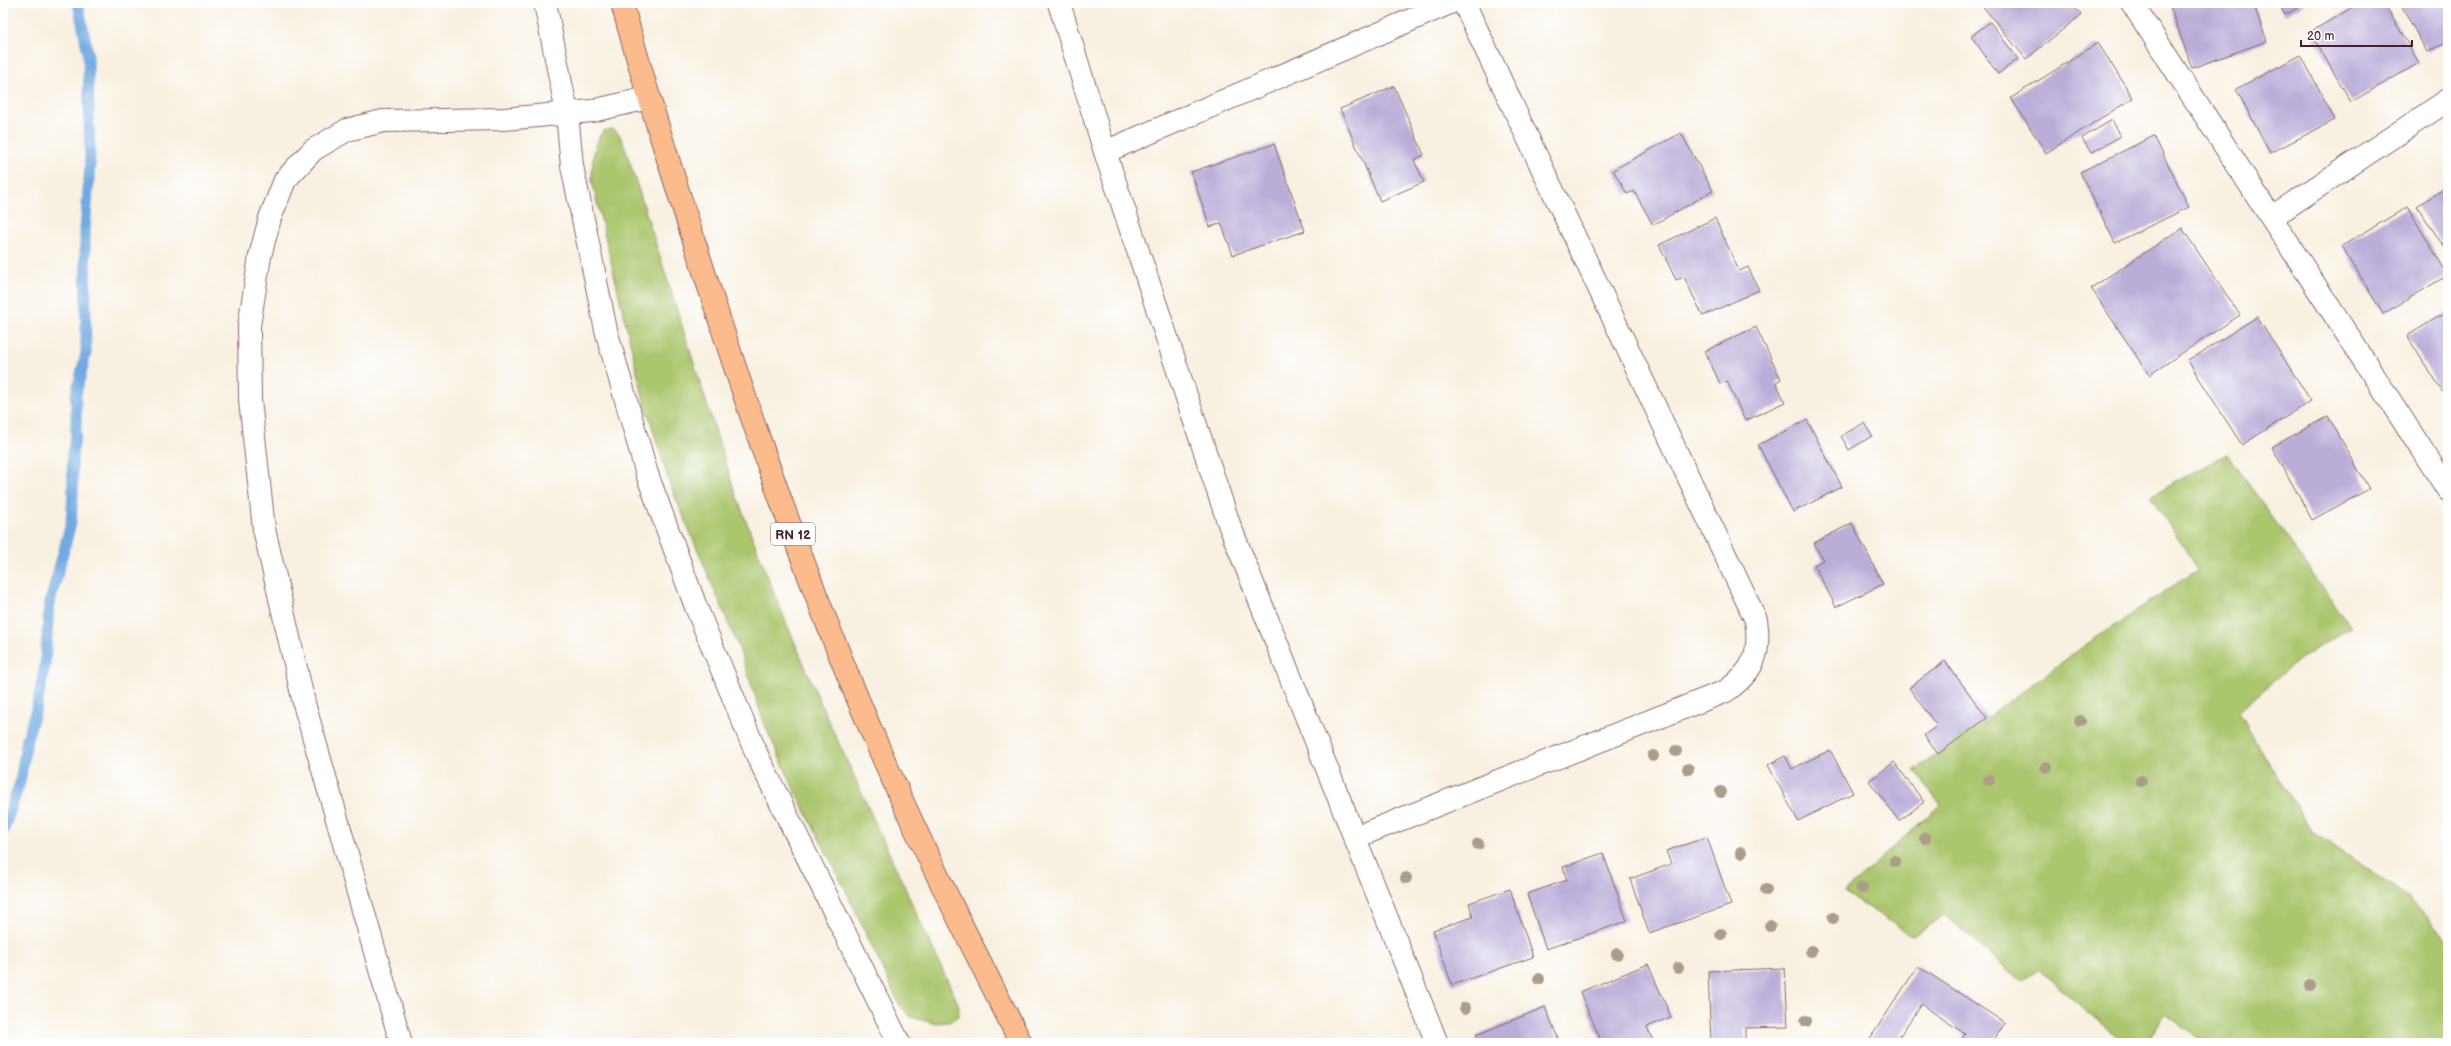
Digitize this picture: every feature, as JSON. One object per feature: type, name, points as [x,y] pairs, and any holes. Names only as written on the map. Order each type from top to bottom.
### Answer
[{"type":"main road","name":"RN 12","points":[[622,3],[648,98],[756,432],[815,594],[884,760],[977,957],[1021,1043]]},
{"type":"street","points":[[545,3],[567,113],[572,166],[606,330],[647,474],[696,607],[757,755],[899,1043]]},
{"type":"street","points":[[1059,3],[1104,152],[1229,524],[1356,837],[1373,886],[1437,1043]]},
{"type":"street","points":[[1104,152],[1450,3]]},
{"type":"street","points":[[1356,837],[1726,691],[1740,682],[1750,669],[1756,654],[1758,637],[1756,620],[1464,3]]},
{"type":"street","points":[[2132,3],[2448,490]]},
{"type":"street","points":[[401,1043],[305,707],[264,529],[250,400],[249,326],[260,256],[270,218],[284,180],[313,150],[347,130],[383,121],[504,118],[592,111],[648,98]]},
{"type":"street","points":[[2272,217],[2448,100]]},
{"type":"green space","points":[[613,129],[619,134],[624,144],[735,492],[775,596],[821,704],[959,1006],[958,1017],[949,1022],[933,1023],[911,1017],[900,1006],[847,893],[794,789],[764,723],[739,648],[669,482],[643,397],[592,181],[593,161],[597,143],[603,131]]},
{"type":"green space","points":[[2227,454],[2351,627],[2303,656],[2238,712],[2310,830],[2406,895],[2448,940],[2448,1043],[2207,1043],[2165,1014],[2147,1043],[2125,1043],[2039,970],[2022,982],[1944,915],[1913,936],[1844,892],[1940,805],[1915,770],[2084,646],[2198,569],[2150,496]]},
{"type":"building","points":[[1980,3],[2071,3],[2081,15],[2026,59]]},
{"type":"building","points":[[2169,3],[2253,3],[2267,41],[2192,68]]},
{"type":"building","points":[[2278,3],[2306,3],[2285,15]]},
{"type":"building","points":[[2360,3],[2384,3],[2419,63],[2351,102],[2310,32]]},
{"type":"building","points":[[2400,3],[2448,3],[2448,41],[2427,52]]},
{"type":"building","points":[[1990,22],[2018,59],[1998,74],[1971,36]]},
{"type":"building","points":[[2098,43],[2133,98],[2046,153],[2011,98]]},
{"type":"building","points":[[2301,55],[2335,120],[2270,153],[2236,89]]},
{"type":"building","points":[[1394,86],[1424,155],[1414,160],[1424,182],[1380,201],[1340,109]]},
{"type":"building","points":[[2112,120],[2121,136],[2091,153],[2082,138]]},
{"type":"building","points":[[1681,133],[1713,191],[1653,225],[1634,191],[1627,194],[1613,170]]},
{"type":"building","points":[[2154,136],[2189,207],[2115,243],[2080,172]]},
{"type":"building","points":[[1274,144],[1305,231],[1233,255],[1221,223],[1210,227],[1191,172]]},
{"type":"building","points":[[2448,186],[2448,253],[2417,206]]},
{"type":"building","points":[[2407,207],[2448,275],[2383,314],[2342,246]]},
{"type":"building","points":[[1715,218],[1739,271],[1748,267],[1759,290],[1703,316],[1684,277],[1676,280],[1659,245]]},
{"type":"building","points":[[2182,228],[2240,315],[2149,375],[2091,288]]},
{"type":"building","points":[[2448,311],[2448,401],[2407,336]]},
{"type":"building","points":[[2257,317],[2311,401],[2242,445],[2188,361]]},
{"type":"building","points":[[1756,327],[1781,379],[1776,382],[1785,402],[1745,421],[1727,381],[1720,384],[1705,351]]},
{"type":"building","points":[[2328,416],[2369,489],[2312,520],[2272,447]]},
{"type":"building","points":[[1807,420],[1842,487],[1793,512],[1758,445]]},
{"type":"building","points":[[1864,423],[1872,436],[1849,450],[1841,436]]},
{"type":"building","points":[[1852,523],[1883,584],[1836,607],[1814,565],[1823,560],[1814,543]]},
{"type":"building","points":[[1945,661],[1987,718],[1938,754],[1924,735],[1937,726],[1909,688]]},
{"type":"building","points":[[1830,750],[1853,793],[1798,821],[1768,765],[1785,756],[1792,769]]},
{"type":"building","points":[[1894,762],[1924,802],[1899,821],[1869,781]]},
{"type":"building","points":[[1707,837],[1731,905],[1649,933],[1630,879],[1671,864],[1666,851]]},
{"type":"building","points":[[1603,853],[1627,921],[1546,949],[1527,894],[1567,880],[1563,867]]},
{"type":"building","points":[[1510,889],[1533,957],[1452,985],[1433,930],[1473,917],[1469,903]]},
{"type":"building","points":[[1648,964],[1671,1017],[1647,1027],[1654,1043],[1602,1043],[1580,992]]},
{"type":"building","points":[[1918,966],[2005,1023],[1992,1043],[1959,1043],[1965,1034],[1921,1004],[1895,1043],[1867,1043]]},
{"type":"building","points":[[1785,968],[1788,1027],[1745,1028],[1745,1042],[1711,1043],[1708,971]]},
{"type":"building","points":[[1545,1007],[1560,1043],[1479,1043],[1476,1035]]},
{"type":"waterway","points":[[3,832],[20,782],[27,739],[37,706],[45,665],[49,606],[71,523],[73,495],[72,454],[76,435],[76,394],[86,353],[85,229],[90,166],[88,53],[78,3]]}]
